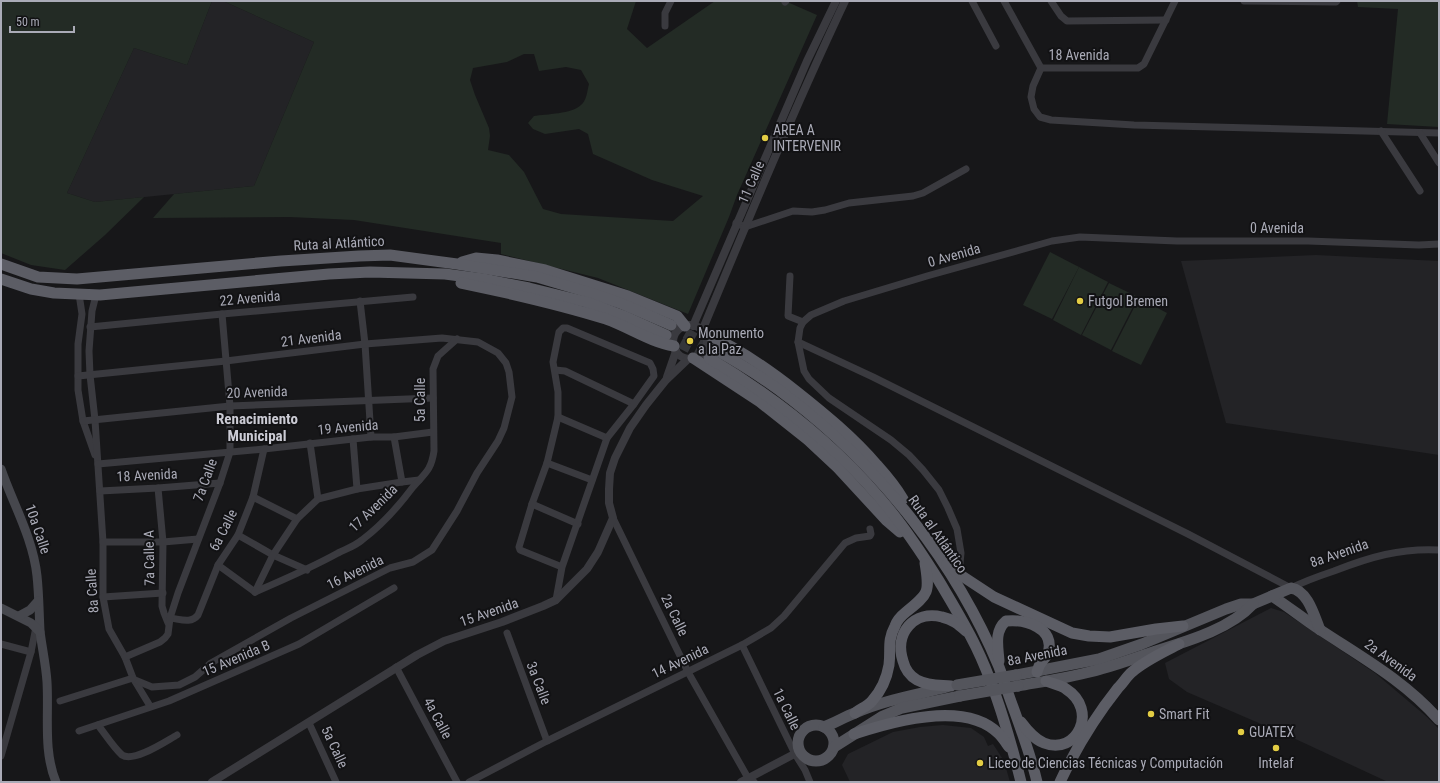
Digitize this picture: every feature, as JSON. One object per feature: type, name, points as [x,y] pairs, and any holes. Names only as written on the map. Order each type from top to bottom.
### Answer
[{"type":"highway","name":"Ruta al Atlántico","points":[[1,264],[38,277],[77,279],[221,266],[390,255],[537,277],[620,303],[669,330],[626,317],[586,302],[514,285],[445,274],[370,272],[329,274],[96,295],[54,293],[31,289],[1,279]]},
{"type":"highway","points":[[457,264],[476,258],[497,260],[545,270],[628,296],[677,316],[689,326]]},
{"type":"highway","points":[[445,274],[456,282],[524,297],[607,320],[675,349]]},
{"type":"highway","points":[[703,332],[739,351],[777,376],[820,410],[869,455],[901,495],[915,522]]},
{"type":"highway","name":"Ruta al Atlántico","points":[[1021,782],[1014,754],[986,668],[959,613],[924,556],[881,498],[857,473],[795,416],[711,353],[766,381],[814,417],[856,455],[915,522],[966,600],[982,630],[999,667],[1025,740],[1037,782]]},
{"type":"highway","points":[[690,358],[760,402],[808,440],[838,468],[886,520],[915,545]]},
{"type":"highway","points":[[933,548],[950,568],[982,590],[1008,604],[1061,628],[1082,635],[1110,637],[1183,626]]},
{"type":"highway","points":[[855,713],[872,701],[883,684],[889,665],[890,637],[895,624],[900,617],[920,601],[926,594],[928,586],[924,556]]},
{"type":"highway","points":[[956,689],[928,684],[917,680],[910,674],[904,665],[900,653],[902,636],[910,624],[919,618],[927,616],[944,617],[956,622],[970,634]]},
{"type":"highway","points":[[999,667],[999,629],[1006,621],[1017,620],[1032,624],[1040,629],[1046,636],[1049,643],[1049,651],[1046,658],[1040,663],[1037,672]]},
{"type":"highway","points":[[1060,782],[1091,725],[1104,705],[1131,672],[1180,644]]},
{"type":"highway","points":[[1016,715],[1028,731],[1043,743],[1052,745],[1063,743],[1069,741],[1076,735],[1081,728],[1083,719],[1080,703],[1073,694],[1065,688],[1046,681]]},
{"type":"highway","points":[[854,734],[878,726],[911,719],[945,716],[964,717],[971,718],[984,724],[999,734],[1014,754]]},
{"type":"main road","name":"10a Calle","points":[[1,469],[21,518],[34,560],[37,576],[38,630]]},
{"type":"main road","name":"8a Avenida","points":[[1017,681],[1037,672],[1099,659],[1142,644],[1240,604],[1253,604],[1291,588]]},
{"type":"main road","points":[[1291,588],[1296,589],[1305,596],[1320,630]]},
{"type":"main road","name":"2a Avenida","points":[[1272,596],[1320,630],[1392,676],[1439,720]]},
{"type":"main road","points":[[19,616],[30,610],[38,601]]},
{"type":"main road","name":"8a Avenida","points":[[824,727],[855,713],[904,697],[1017,681],[1046,681],[1102,669],[1180,644],[1244,614],[1253,604]]},
{"type":"main road","points":[[1,608],[31,623],[38,630],[47,681],[48,747],[56,782]]},
{"type":"main road","name":"8a Avenida","points":[[834,746],[883,716],[956,689]]},
{"type":"main road","points":[[813,725],[824,727],[832,735],[834,746],[828,756],[819,761],[808,759],[797,753],[798,740],[803,730],[813,725]]},
{"type":"street","points":[[665,26],[665,13],[671,1]]},
{"type":"street","name":"11 Calle","points":[[689,326],[807,61],[836,1]]},
{"type":"street","name":"11 Calle","points":[[703,332],[745,227],[845,1]]},
{"type":"street","points":[[972,1],[996,46]]},
{"type":"street","name":"18 Avenida","points":[[1004,1],[1041,68],[1138,68],[1144,64],[1166,20]]},
{"type":"street","points":[[1051,1],[1061,16],[1067,21],[1166,20],[1175,1]]},
{"type":"street","points":[[1244,1],[1337,1]]},
{"type":"street","points":[[1041,68],[1033,86],[1031,97],[1034,109],[1040,117],[1051,120],[1134,125],[1439,133]]},
{"type":"street","points":[[1381,131],[1420,191]]},
{"type":"street","points":[[1420,133],[1439,163]]},
{"type":"street","points":[[736,223],[745,227],[792,211],[825,210],[848,203],[912,196],[923,193],[966,169]]},
{"type":"street","name":"0 Avenida","points":[[803,322],[811,315],[844,301],[927,276],[1067,238],[1080,237],[1177,242],[1308,241],[1419,245],[1439,244]]},
{"type":"street","points":[[790,276],[788,316],[803,322],[800,328],[798,342],[804,371],[809,379],[829,398],[909,455],[939,490],[957,529],[960,540],[961,553],[959,574]]},
{"type":"street","name":"8a Calle","points":[[79,294],[82,314],[78,344],[78,376],[83,421],[98,464]]},
{"type":"street","name":"8a Calle","points":[[96,295],[90,327],[90,375],[95,420],[103,542],[103,597],[109,629],[125,657],[134,679],[150,706]]},
{"type":"street","name":"22 Avenida","points":[[90,327],[413,297]]},
{"type":"street","points":[[360,301],[370,401],[371,437]]},
{"type":"street","name":"7a Calle","points":[[169,622],[230,452],[230,406],[222,314]]},
{"type":"street","points":[[614,518],[610,503],[609,489],[610,473],[615,458],[630,428],[666,380],[690,358],[702,353],[705,349],[706,344],[703,332],[689,326],[680,328],[674,336],[675,349],[666,380]]},
{"type":"street","points":[[556,600],[562,567],[607,438],[654,376],[650,363],[570,328],[563,328],[559,332],[553,362],[558,392],[558,417],[547,463],[532,504],[520,549],[562,567]]},
{"type":"street","name":"21 Avenida","points":[[78,376],[226,361],[365,344],[442,338],[478,342],[498,353],[506,363],[509,372],[512,397]]},
{"type":"street","name":"5a Calle","points":[[429,469],[434,451],[433,369],[438,356],[457,339]]},
{"type":"street","points":[[798,342],[873,377],[1188,534],[1291,588]]},
{"type":"street","points":[[675,349],[683,357],[690,358]]},
{"type":"street","points":[[555,370],[565,371],[646,405]]},
{"type":"street","name":"16 Avenida","points":[[134,679],[152,687],[179,685],[195,677],[211,663],[291,618],[390,568],[413,562],[432,550],[457,511],[477,473],[498,441],[504,428],[512,397]]},
{"type":"street","name":"20 Avenida","points":[[83,421],[230,406],[433,398]]},
{"type":"street","points":[[558,417],[607,438]]},
{"type":"street","name":"19 Avenida","points":[[98,464],[434,432]]},
{"type":"street","points":[[394,437],[402,482]]},
{"type":"street","points":[[353,439],[357,488]]},
{"type":"street","points":[[310,443],[318,499]]},
{"type":"street","name":"6a Calle","points":[[169,622],[189,621],[198,615],[218,565],[238,535],[253,497],[264,449]]},
{"type":"street","points":[[547,463],[592,480]]},
{"type":"street","name":"17 Avenida","points":[[254,592],[307,570],[361,541],[380,525],[402,502],[429,469]]},
{"type":"street","points":[[218,565],[254,592],[273,555],[298,519],[318,499],[357,488],[419,480]]},
{"type":"street","name":"18 Avenida","points":[[100,491],[220,483]]},
{"type":"street","name":"7a Calle A","points":[[158,488],[163,542],[164,613],[169,622]]},
{"type":"street","points":[[253,497],[298,519]]},
{"type":"street","points":[[532,504],[578,524]]},
{"type":"street","name":"15 Avenida","points":[[212,782],[309,723],[396,667],[444,641],[502,622],[556,600],[587,569],[598,552],[614,518]]},
{"type":"street","name":"2a Calle","points":[[614,518],[688,672],[748,781]]},
{"type":"street","name":"14 Avenida","points":[[469,782],[548,741],[742,645],[771,628],[784,616],[845,543],[856,538],[870,536],[872,534],[870,528]]},
{"type":"street","points":[[238,535],[273,555],[307,570]]},
{"type":"street","points":[[103,542],[163,542],[198,539]]},
{"type":"street","name":"8a Avenida","points":[[1291,588],[1303,582],[1363,560],[1386,554],[1439,550]]},
{"type":"street","name":"15 Avenida B","points":[[79,731],[150,706],[169,701],[299,644],[394,588]]},
{"type":"street","points":[[103,597],[163,593]]},
{"type":"street","points":[[125,657],[165,638],[168,634],[169,622]]},
{"type":"street","points":[[1,756],[38,630]]},
{"type":"street","name":"3a Calle","points":[[507,633],[548,741]]},
{"type":"street","points":[[1,644],[32,649]]},
{"type":"street","name":"1a Calle","points":[[742,645],[797,753],[810,782]]},
{"type":"street","name":"4a Calle","points":[[396,667],[457,782]]},
{"type":"street","points":[[60,701],[134,679]]},
{"type":"street","name":"5a Calle","points":[[309,723],[336,782]]},
{"type":"street","points":[[98,725],[121,754],[128,757],[136,756],[156,748],[177,735]]},
{"type":"street","points":[[748,781],[797,753]]},
{"type":"shaded area","points":[[1,1],[212,1],[187,65],[134,48],[67,193],[95,202],[144,197],[105,235],[65,270],[31,265],[1,253]]},
{"type":"shaded area","points":[[212,1],[223,1],[314,42],[254,186],[95,202],[67,193],[134,48],[187,65]]},
{"type":"shaded area","points":[[223,1],[636,1],[627,29],[647,48],[715,1],[785,1],[817,15],[737,195],[688,314],[598,278],[501,254],[501,243],[354,220],[290,217],[153,218],[174,194],[254,186],[314,42]],"holes":[[[524,54],[534,54],[539,71],[566,67],[581,70],[589,84],[586,98],[581,105],[565,112],[534,116],[528,123],[533,129],[545,134],[579,129],[588,134],[593,154],[652,180],[703,196],[673,221],[561,214],[543,209],[524,172],[509,155],[488,150],[490,136],[489,128],[470,80],[473,68],[507,62]]]},
{"type":"shaded area","points":[[1357,1],[1439,1],[1439,127],[1387,124],[1398,9],[1358,7]]},
{"type":"shaded area","points":[[1050,252],[1079,267],[1052,319],[1023,305]]},
{"type":"shaded area","points":[[1316,255],[1439,261],[1439,455],[1226,423],[1181,261]]},
{"type":"shaded area","name":"Futgol Bremen","points":[[1079,267],[1108,282],[1081,335],[1053,320]]},
{"type":"shaded area","points":[[1109,283],[1138,297],[1111,350],[1082,335]]},
{"type":"shaded area","points":[[1139,298],[1167,313],[1141,365],[1112,351]]},
{"type":"shaded area","points":[[1271,608],[1284,612],[1375,673],[1438,728],[1439,782],[1388,782],[1289,736],[1187,692],[1169,679],[1165,663]]},
{"type":"shaded area","points":[[943,725],[971,728],[984,737],[988,746],[993,744],[1004,761],[1010,782],[850,782],[842,765],[848,754],[893,732],[920,727]]},
{"type":"tunnel","points":[[671,325],[714,349]]},
{"type":"tunnel","points":[[666,335],[709,358]]},
{"type":"place","name":"AREA A INTERVENIR","points":[[765,138]]},
{"type":"place","name":"Futgol Bremen","points":[[1080,301]]},
{"type":"place","name":"Monumento a la Paz","points":[[690,341]]},
{"type":"place","name":"Smart Fit","points":[[1151,714]]},
{"type":"place","name":"GUATEX","points":[[1241,732]]},
{"type":"place","name":"Intelaf","points":[[1276,748]]},
{"type":"place","name":"Liceo de Ciencias Técnicas y Computación","points":[[980,763]]},
{"type":"district","name":"Renacimiento Municipal","points":[[257,428]]}]
